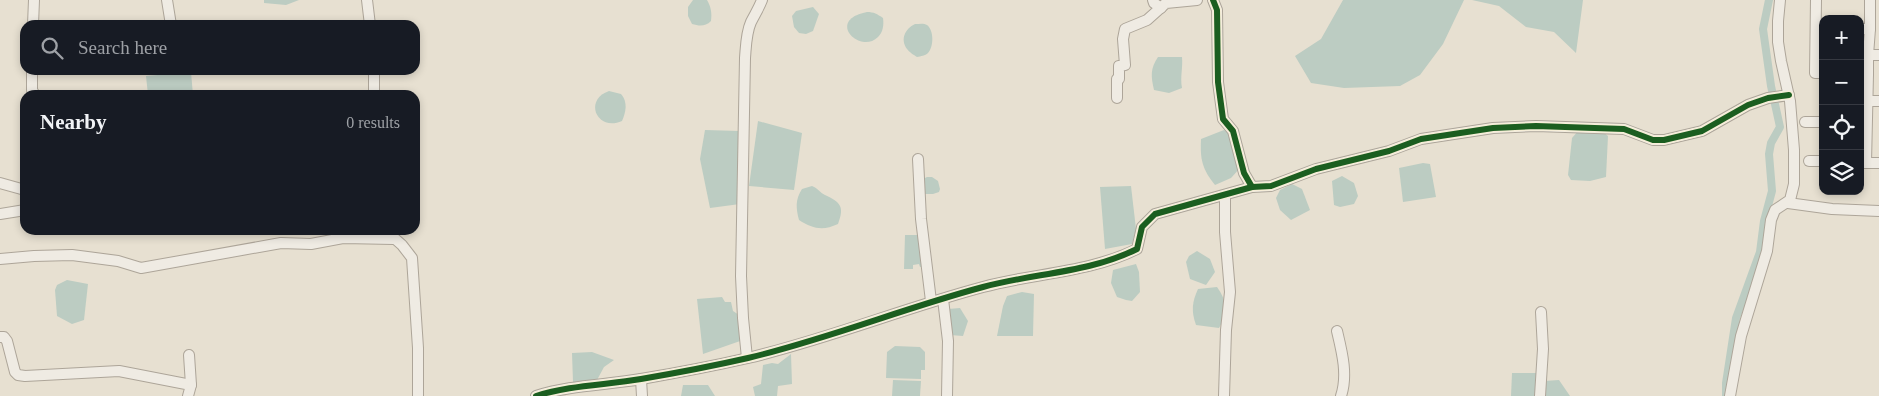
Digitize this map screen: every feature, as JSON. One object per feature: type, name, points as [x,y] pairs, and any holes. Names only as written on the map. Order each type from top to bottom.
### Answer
[{"type":"street","points":[[33,20],[34,0]]},
{"type":"street","points":[[167,0],[170,20]]},
{"type":"street","points":[[367,0],[369,20]]},
{"type":"street","points":[[747,358],[741,276],[745,58],[747,36],[751,22],[760,8],[762,0]]},
{"type":"street","points":[[1117,98],[1117,79],[1120,79],[1119,66],[1125,65],[1123,39],[1125,29],[1147,20],[1157,4],[1197,0]]},
{"type":"street","points":[[1213,0],[1217,10],[1218,82],[1223,119],[1233,131],[1244,173],[1252,187]]},
{"type":"street","points":[[1730,396],[1745,320],[1767,251],[1771,220],[1775,210],[1788,203],[1792,198],[1794,184],[1794,150],[1784,95],[1778,42],[1780,0]]},
{"type":"street","points":[[1816,0],[1819,28],[1814,73],[1819,73]]},
{"type":"street","points":[[1864,123],[1868,100],[1864,74],[1874,55],[1865,29],[1873,6]]},
{"type":"street","points":[[32,75],[32,90]]},
{"type":"street","points":[[374,75],[374,90]]},
{"type":"street","points":[[536,396],[641,379],[747,358],[804,342],[931,301],[985,287],[1059,273],[1121,256],[1137,248],[1142,227],[1155,214],[1252,187],[1271,186],[1316,169],[1389,151],[1421,139],[1493,128],[1536,126],[1624,129],[1653,140],[1664,140],[1702,131],[1748,105],[1784,95]]},
{"type":"street","points":[[1868,100],[1879,101]]},
{"type":"street","points":[[1805,122],[1819,122]]},
{"type":"street","points":[[918,159],[920,218],[931,301]]},
{"type":"street","points":[[1808,160],[1819,161]]},
{"type":"street","points":[[1864,163],[1879,163]]},
{"type":"street","points":[[0,183],[20,189]]},
{"type":"street","points":[[1224,196],[1230,292],[1226,330],[1224,396]]},
{"type":"street","points":[[1788,203],[1832,209],[1879,211]]},
{"type":"street","points":[[0,214],[20,211]]},
{"type":"street","points":[[390,235],[402,245],[412,258],[418,348],[418,396]]},
{"type":"street","points":[[0,260],[34,256],[72,255],[118,261],[141,268],[281,243],[311,244],[351,238],[394,239]]},
{"type":"street","points":[[943,299],[948,341],[947,396]]},
{"type":"street","points":[[1540,396],[1543,349],[1541,312]]},
{"type":"street","points":[[1337,331],[1343,356],[1343,389],[1341,396]]},
{"type":"street","points":[[0,337],[6,339],[15,372],[21,376],[119,371],[190,385]]},
{"type":"street","points":[[188,396],[190,385],[189,355]]},
{"type":"street","points":[[641,379],[642,396]]},
{"type":"street","points":[[604,384],[604,396]]},
{"type":"shaded area","points":[[264,0],[299,0],[286,5],[264,3]]},
{"type":"shaded area","points":[[693,0],[707,0],[711,13],[711,21],[709,23],[702,26],[692,24],[688,16],[688,7]]},
{"type":"shaded area","points":[[1343,0],[1464,0],[1443,44],[1420,75],[1400,86],[1344,88],[1311,83],[1295,56],[1321,39]]},
{"type":"shaded area","points":[[1472,0],[1583,0],[1576,53],[1554,32],[1526,27],[1499,6]]},
{"type":"shaded area","points":[[813,7],[819,14],[813,31],[806,34],[799,33],[794,27],[792,16],[796,11]]},
{"type":"shaded area","points":[[872,12],[883,18],[883,26],[878,37],[871,41],[863,42],[850,34],[847,28],[848,22],[855,16]]},
{"type":"shaded area","points":[[915,24],[927,25],[931,31],[932,39],[928,53],[917,57],[908,50],[904,42],[906,31]]},
{"type":"shaded area","points":[[1158,57],[1182,57],[1182,88],[1169,93],[1154,90],[1152,73]]},
{"type":"shaded area","points":[[191,75],[193,90],[147,90],[146,76]]},
{"type":"shaded area","points":[[609,91],[621,94],[625,100],[625,111],[622,121],[606,122],[600,119],[596,113],[597,101],[601,95]]},
{"type":"shaded area","points":[[758,121],[802,133],[794,190],[749,186]]},
{"type":"shaded area","points":[[705,130],[740,131],[740,204],[710,208],[700,159]]},
{"type":"shaded area","points":[[1224,130],[1233,135],[1240,168],[1231,178],[1215,185],[1207,174],[1203,163],[1201,139]]},
{"type":"shaded area","points":[[1579,130],[1603,132],[1608,136],[1606,177],[1590,181],[1571,180],[1568,175],[1572,138]]},
{"type":"shaded area","points":[[1423,163],[1430,164],[1436,197],[1403,202],[1399,168]]},
{"type":"shaded area","points":[[1342,176],[1354,183],[1358,196],[1354,204],[1340,207],[1334,205],[1332,181]]},
{"type":"shaded area","points":[[932,177],[938,181],[939,192],[925,194],[923,179]]},
{"type":"shaded area","points":[[1292,184],[1302,189],[1310,210],[1291,220],[1280,210],[1276,198],[1280,190]]},
{"type":"shaded area","points":[[812,186],[840,205],[841,213],[838,224],[828,228],[818,228],[799,220],[798,197],[802,189]]},
{"type":"shaded area","points":[[1131,186],[1136,229],[1132,244],[1105,249],[1100,187]]},
{"type":"shaded area","points":[[905,235],[920,235],[923,267],[920,267],[919,264],[913,265],[913,269],[904,269]]},
{"type":"shaded area","points":[[1197,251],[1210,259],[1215,272],[1206,285],[1190,279],[1186,262],[1189,256]]},
{"type":"shaded area","points":[[1136,264],[1139,272],[1140,292],[1132,301],[1117,297],[1111,283],[1113,270]]},
{"type":"shaded area","points":[[67,280],[88,284],[84,320],[72,324],[57,316],[55,290],[57,285]]},
{"type":"shaded area","points":[[1217,287],[1223,297],[1225,307],[1222,323],[1219,328],[1196,325],[1193,307],[1198,289]]},
{"type":"shaded area","points":[[1022,292],[1034,294],[1033,336],[997,336],[1007,296]]},
{"type":"shaded area","points":[[722,297],[725,302],[731,302],[733,311],[739,315],[743,340],[703,354],[697,299]]},
{"type":"shaded area","points":[[960,308],[968,321],[963,336],[950,335],[948,309]]},
{"type":"shaded area","points":[[895,346],[920,347],[925,352],[925,370],[921,370],[921,379],[886,378],[887,352]]},
{"type":"shaded area","points":[[592,352],[614,360],[604,367],[595,382],[573,382],[572,353]]},
{"type":"shaded area","points":[[791,354],[792,384],[778,386],[777,396],[755,396],[753,387],[761,384],[763,365],[778,364]]},
{"type":"shaded area","points":[[1512,373],[1536,373],[1535,396],[1511,396]]},
{"type":"shaded area","points":[[893,380],[921,381],[920,396],[892,396]]},
{"type":"shaded area","points":[[1559,380],[1570,396],[1541,396],[1544,381]]},
{"type":"shaded area","points":[[683,385],[708,385],[715,396],[681,396]]},
{"type":"waterway","points":[[1726,396],[1726,383],[1736,318],[1760,252],[1764,221],[1772,191],[1769,154],[1771,143],[1780,127],[1771,86],[1763,29],[1769,0]]},
{"type":"cycle path","points":[[1213,0],[1217,10],[1218,82],[1223,119],[1233,131],[1244,173],[1252,187],[1271,186],[1316,169],[1389,151],[1421,139],[1493,128],[1536,126],[1624,129],[1653,140],[1664,140],[1702,131],[1748,105],[1768,98],[1789,95]]},
{"type":"cycle path","points":[[536,396],[549,392],[708,367],[748,358],[807,342],[983,287],[1100,263],[1137,249],[1142,227],[1155,214],[1252,187]]}]
